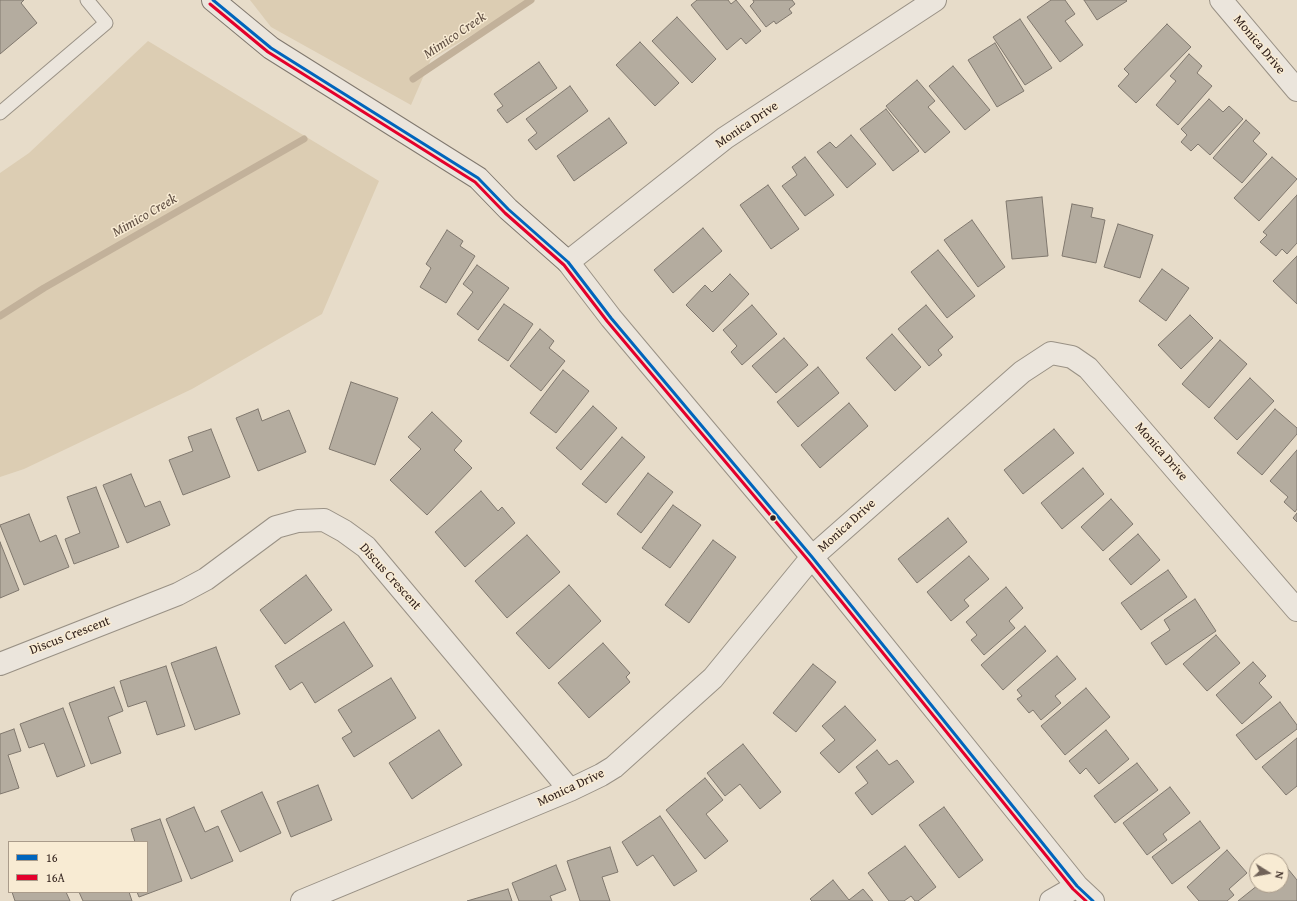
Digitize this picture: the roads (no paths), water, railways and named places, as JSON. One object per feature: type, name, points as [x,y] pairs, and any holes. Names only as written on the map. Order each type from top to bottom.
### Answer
[{"type":"street","points":[[213,0],[271,48],[478,178],[508,209],[568,262],[611,318],[812,557],[1077,886],[1093,901]]},
{"type":"street","name":"Monica Drive","points":[[568,262],[725,138],[935,0]]},
{"type":"street","name":"Monica Drive","points":[[1222,0],[1297,90]]},
{"type":"street","name":"Monica Drive","points":[[302,901],[570,790],[602,775],[614,767],[713,678],[812,557],[1022,372],[1052,353],[1072,357],[1088,368],[1297,610]]},
{"type":"street","name":"Discus Crescent","points":[[0,664],[178,594],[206,579],[276,527],[298,521],[324,520],[344,531],[366,547],[570,790]]},
{"type":"street","points":[[1051,901],[1077,886]]},
{"type":"lane","points":[[0,113],[106,23],[87,0]]},
{"type":"waterway","name":"Mimico Creek","points":[[413,79],[531,0]]},
{"type":"waterway","name":"Mimico Creek","points":[[0,316],[44,288],[304,139]]}]
